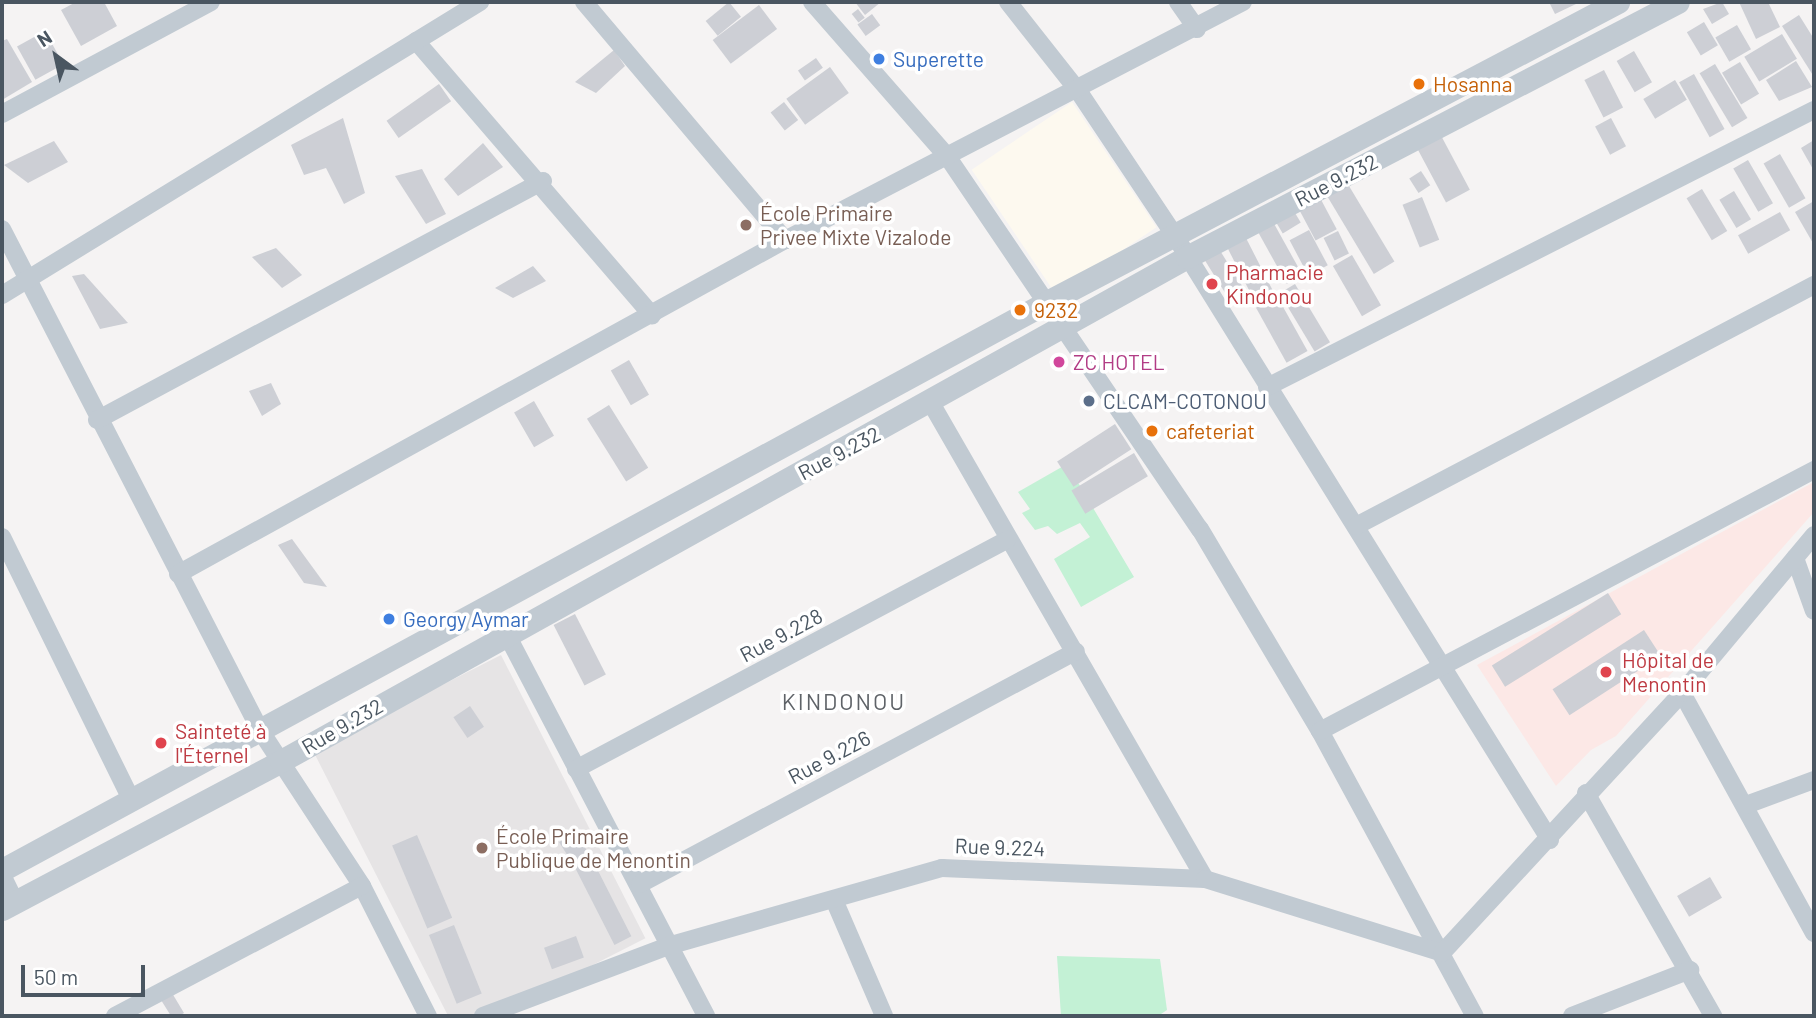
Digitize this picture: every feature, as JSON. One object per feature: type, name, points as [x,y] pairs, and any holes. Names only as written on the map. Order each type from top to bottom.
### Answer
[{"type":"street","points":[[2,114],[211,2]]},
{"type":"street","points":[[2,295],[480,2]]},
{"type":"street","points":[[584,2],[785,240]]},
{"type":"street","points":[[811,2],[947,156],[1066,326],[1200,529],[1320,731],[1475,1016]]},
{"type":"street","points":[[1008,2],[1079,92],[1175,236],[1550,840]]},
{"type":"street","points":[[1178,2],[1197,29]]},
{"type":"street","points":[[178,575],[424,434],[652,315],[785,240],[947,156],[1079,92],[1243,2]]},
{"type":"street","name":"Rue 9.232","points":[[2,873],[131,799],[1049,301],[1618,2]]},
{"type":"street","name":"Rue 9.232","points":[[8,905],[281,761],[506,633],[931,403],[1187,257],[1678,2]]},
{"type":"street","points":[[416,41],[543,181],[652,315]]},
{"type":"street","points":[[1267,387],[1814,110]]},
{"type":"street","points":[[97,420],[543,181]]},
{"type":"street","points":[[2,229],[97,420],[260,730],[362,886],[428,1016]]},
{"type":"street","points":[[1356,526],[1814,285]]},
{"type":"street","points":[[931,403],[1007,540],[1076,651],[1205,878]]},
{"type":"street","points":[[1320,731],[1814,470]]},
{"type":"street","points":[[1442,953],[1550,840],[1586,793],[1682,693],[1814,536]]},
{"type":"street","points":[[2,537],[131,799]]},
{"type":"street","name":"Rue 9.228","points":[[576,769],[1007,540]]},
{"type":"street","points":[[1795,558],[1814,611]]},
{"type":"street","points":[[506,633],[576,769],[640,884],[668,946],[706,1016]]},
{"type":"street","name":"Rue 9.226","points":[[640,884],[1076,651]]},
{"type":"street","points":[[1682,693],[1813,929]]},
{"type":"street","points":[[1746,805],[1814,780]]},
{"type":"street","points":[[1586,793],[1690,970],[1713,1016]]},
{"type":"street","name":"Rue 9.224","points":[[483,1016],[668,946],[835,902],[942,867],[1205,878],[1442,953]]},
{"type":"street","points":[[2,873],[8,905]]},
{"type":"street","points":[[115,1016],[362,886]]},
{"type":"street","points":[[835,902],[884,1016]]},
{"type":"street","points":[[1572,1016],[1690,970]]},
{"type":"shaded area","points":[[1072,102],[1156,227],[1056,295],[972,170]]},
{"type":"shaded area","points":[[1814,482],[1814,512],[1616,736],[1591,750],[1556,786],[1477,665]]},
{"type":"shaded area","name":"École Primaire Publique de Menontin","points":[[501,655],[645,938],[493,1016],[448,1016],[313,751]]},
{"type":"green space","points":[[1067,464],[1134,577],[1081,607],[1054,559],[1090,537],[1080,523],[1057,534],[1048,526],[1035,530],[1022,513],[1030,509],[1018,492]]},
{"type":"green space","points":[[1057,956],[1160,959],[1167,1010],[1158,1016],[1061,1016]]},
{"type":"building","points":[[76,2],[104,2],[117,26],[81,46],[61,10]]},
{"type":"building","points":[[729,2],[741,17],[718,36],[706,21]]},
{"type":"building","points":[[855,2],[881,2],[865,15]]},
{"type":"building","points":[[1549,2],[1575,2],[1576,4],[1555,14]]},
{"type":"building","points":[[1722,2],[1729,14],[1712,24],[1703,9]]},
{"type":"building","points":[[1739,2],[1768,2],[1780,27],[1756,39]]},
{"type":"building","points":[[759,5],[777,29],[731,64],[713,40]]},
{"type":"building","points":[[858,9],[865,18],[858,23],[852,14]]},
{"type":"building","points":[[872,14],[880,25],[866,36],[857,25]]},
{"type":"building","points":[[1799,15],[1814,39],[1814,77],[1782,26]]},
{"type":"building","points":[[1704,22],[1718,45],[1701,55],[1687,32]]},
{"type":"building","points":[[1737,25],[1751,49],[1729,62],[1715,38]]},
{"type":"building","points":[[45,31],[63,64],[35,80],[17,47]]},
{"type":"building","points":[[1782,34],[1797,59],[1759,82],[1744,57]]},
{"type":"building","points":[[7,39],[32,82],[2,100],[2,41]]},
{"type":"building","points":[[614,50],[625,66],[596,93],[575,82]]},
{"type":"building","points":[[1634,51],[1652,82],[1635,92],[1617,61]]},
{"type":"building","points":[[816,58],[823,68],[805,80],[798,71]]},
{"type":"building","points":[[1796,61],[1812,87],[1779,101],[1766,80]]},
{"type":"building","points":[[1740,62],[1759,94],[1741,105],[1722,73]]},
{"type":"building","points":[[1715,64],[1747,118],[1732,127],[1700,73]]},
{"type":"building","points":[[830,67],[849,93],[805,125],[786,99]]},
{"type":"building","points":[[1604,70],[1623,107],[1603,117],[1584,80]]},
{"type":"building","points":[[1694,74],[1725,129],[1710,137],[1679,82]]},
{"type":"building","points":[[1675,80],[1687,100],[1655,119],[1643,99]]},
{"type":"building","points":[[439,84],[451,101],[399,138],[387,121]]},
{"type":"building","points":[[784,102],[798,120],[785,131],[771,112]]},
{"type":"building","points":[[343,118],[365,193],[344,204],[326,168],[304,175],[291,145]]},
{"type":"building","points":[[1611,118],[1626,146],[1610,155],[1595,126]]},
{"type":"building","points":[[1437,128],[1470,190],[1446,202],[1413,141]]},
{"type":"building","points":[[1814,140],[1814,171],[1801,148]]},
{"type":"building","points":[[54,141],[68,162],[28,183],[4,165]]},
{"type":"building","points":[[483,143],[503,167],[458,196],[444,179]]},
{"type":"building","points":[[1780,154],[1806,198],[1789,208],[1764,164]]},
{"type":"building","points":[[1748,160],[1773,203],[1758,212],[1733,168]]},
{"type":"building","points":[[422,169],[446,214],[426,224],[395,176]]},
{"type":"building","points":[[1421,171],[1430,185],[1419,193],[1409,179]]},
{"type":"building","points":[[1346,181],[1394,262],[1374,274],[1325,193]]},
{"type":"building","points":[[1702,189],[1727,231],[1712,240],[1687,198]]},
{"type":"building","points":[[1734,191],[1751,219],[1736,228],[1719,200]]},
{"type":"building","points":[[1318,194],[1337,229],[1316,241],[1297,205]]},
{"type":"building","points":[[1422,197],[1439,240],[1420,248],[1403,205]]},
{"type":"building","points":[[1814,201],[1814,245],[1795,212]]},
{"type":"building","points":[[1292,208],[1301,223],[1283,233],[1274,219]]},
{"type":"building","points":[[1780,212],[1790,230],[1748,254],[1738,235]]},
{"type":"building","points":[[1272,220],[1303,275],[1287,284],[1256,229]]},
{"type":"building","points":[[1309,230],[1328,265],[1308,276],[1290,240]]},
{"type":"building","points":[[1338,231],[1349,253],[1335,260],[1324,238]]},
{"type":"building","points":[[1246,238],[1275,295],[1256,305],[1227,248]]},
{"type":"building","points":[[276,248],[302,275],[282,288],[252,257]]},
{"type":"building","points":[[1219,249],[1244,289],[1229,298],[1204,259]]},
{"type":"building","points":[[1352,255],[1381,305],[1362,316],[1333,266]]},
{"type":"building","points":[[533,266],[546,281],[513,298],[495,288]]},
{"type":"building","points":[[84,274],[128,323],[100,329],[72,276]]},
{"type":"building","points":[[1295,284],[1330,342],[1315,352],[1280,293]]},
{"type":"building","points":[[1277,296],[1308,351],[1287,363],[1256,308]]},
{"type":"building","points":[[629,360],[649,395],[631,405],[611,370]]},
{"type":"building","points":[[271,383],[281,404],[262,416],[249,391]]},
{"type":"building","points":[[534,401],[554,436],[534,447],[514,412]]},
{"type":"building","points":[[609,405],[648,468],[626,482],[587,419]]},
{"type":"building","points":[[1115,424],[1131,449],[1073,487],[1057,462]]},
{"type":"building","points":[[1134,453],[1148,476],[1085,514],[1071,491]]},
{"type":"building","points":[[292,539],[327,587],[304,583],[278,545]]},
{"type":"building","points":[[1608,593],[1621,614],[1505,687],[1492,666]]},
{"type":"building","points":[[575,614],[606,675],[584,685],[554,625]]},
{"type":"building","name":"Hôpital de Menontin","points":[[1644,630],[1661,656],[1569,715],[1553,689]]},
{"type":"building","points":[[470,706],[484,727],[467,738],[453,717]]},
{"type":"building","points":[[575,832],[588,852],[572,862],[559,842]]},
{"type":"building","points":[[417,835],[452,918],[427,928],[392,846]]},
{"type":"building","points":[[591,857],[631,936],[614,945],[574,866]]},
{"type":"building","points":[[1710,877],[1722,898],[1689,917],[1677,896]]},
{"type":"building","points":[[454,925],[482,994],[457,1004],[429,935]]},
{"type":"building","points":[[576,936],[584,958],[552,969],[544,948]]},
{"type":"building","points":[[172,993],[184,1013],[179,1016],[171,1016],[161,1000]]},
{"type":"place","name":"Superette","points":[[879,59]]},
{"type":"place","name":"Hosanna","points":[[1419,84]]},
{"type":"place","name":"École Primaire Privee Mixte Vizalode","points":[[746,225]]},
{"type":"place","name":"Pharmacie Kindonou","points":[[1212,284]]},
{"type":"place","name":"9232","points":[[1020,310]]},
{"type":"place","name":"ZC HOTEL","points":[[1059,362]]},
{"type":"place","name":"CLCAM-COTONOU","points":[[1089,401]]},
{"type":"place","name":"cafeteriat","points":[[1152,431]]},
{"type":"place","name":"Georgy Aymar","points":[[389,619]]},
{"type":"place","name":"Hôpital de Menontin","points":[[1606,672]]},
{"type":"place","name":"Sainteté à l'Éternel","points":[[161,743]]},
{"type":"place","name":"École Primaire Publique de Menontin","points":[[482,848]]},
{"type":"district","name":"KINDONOU","points":[[844,701]]}]
